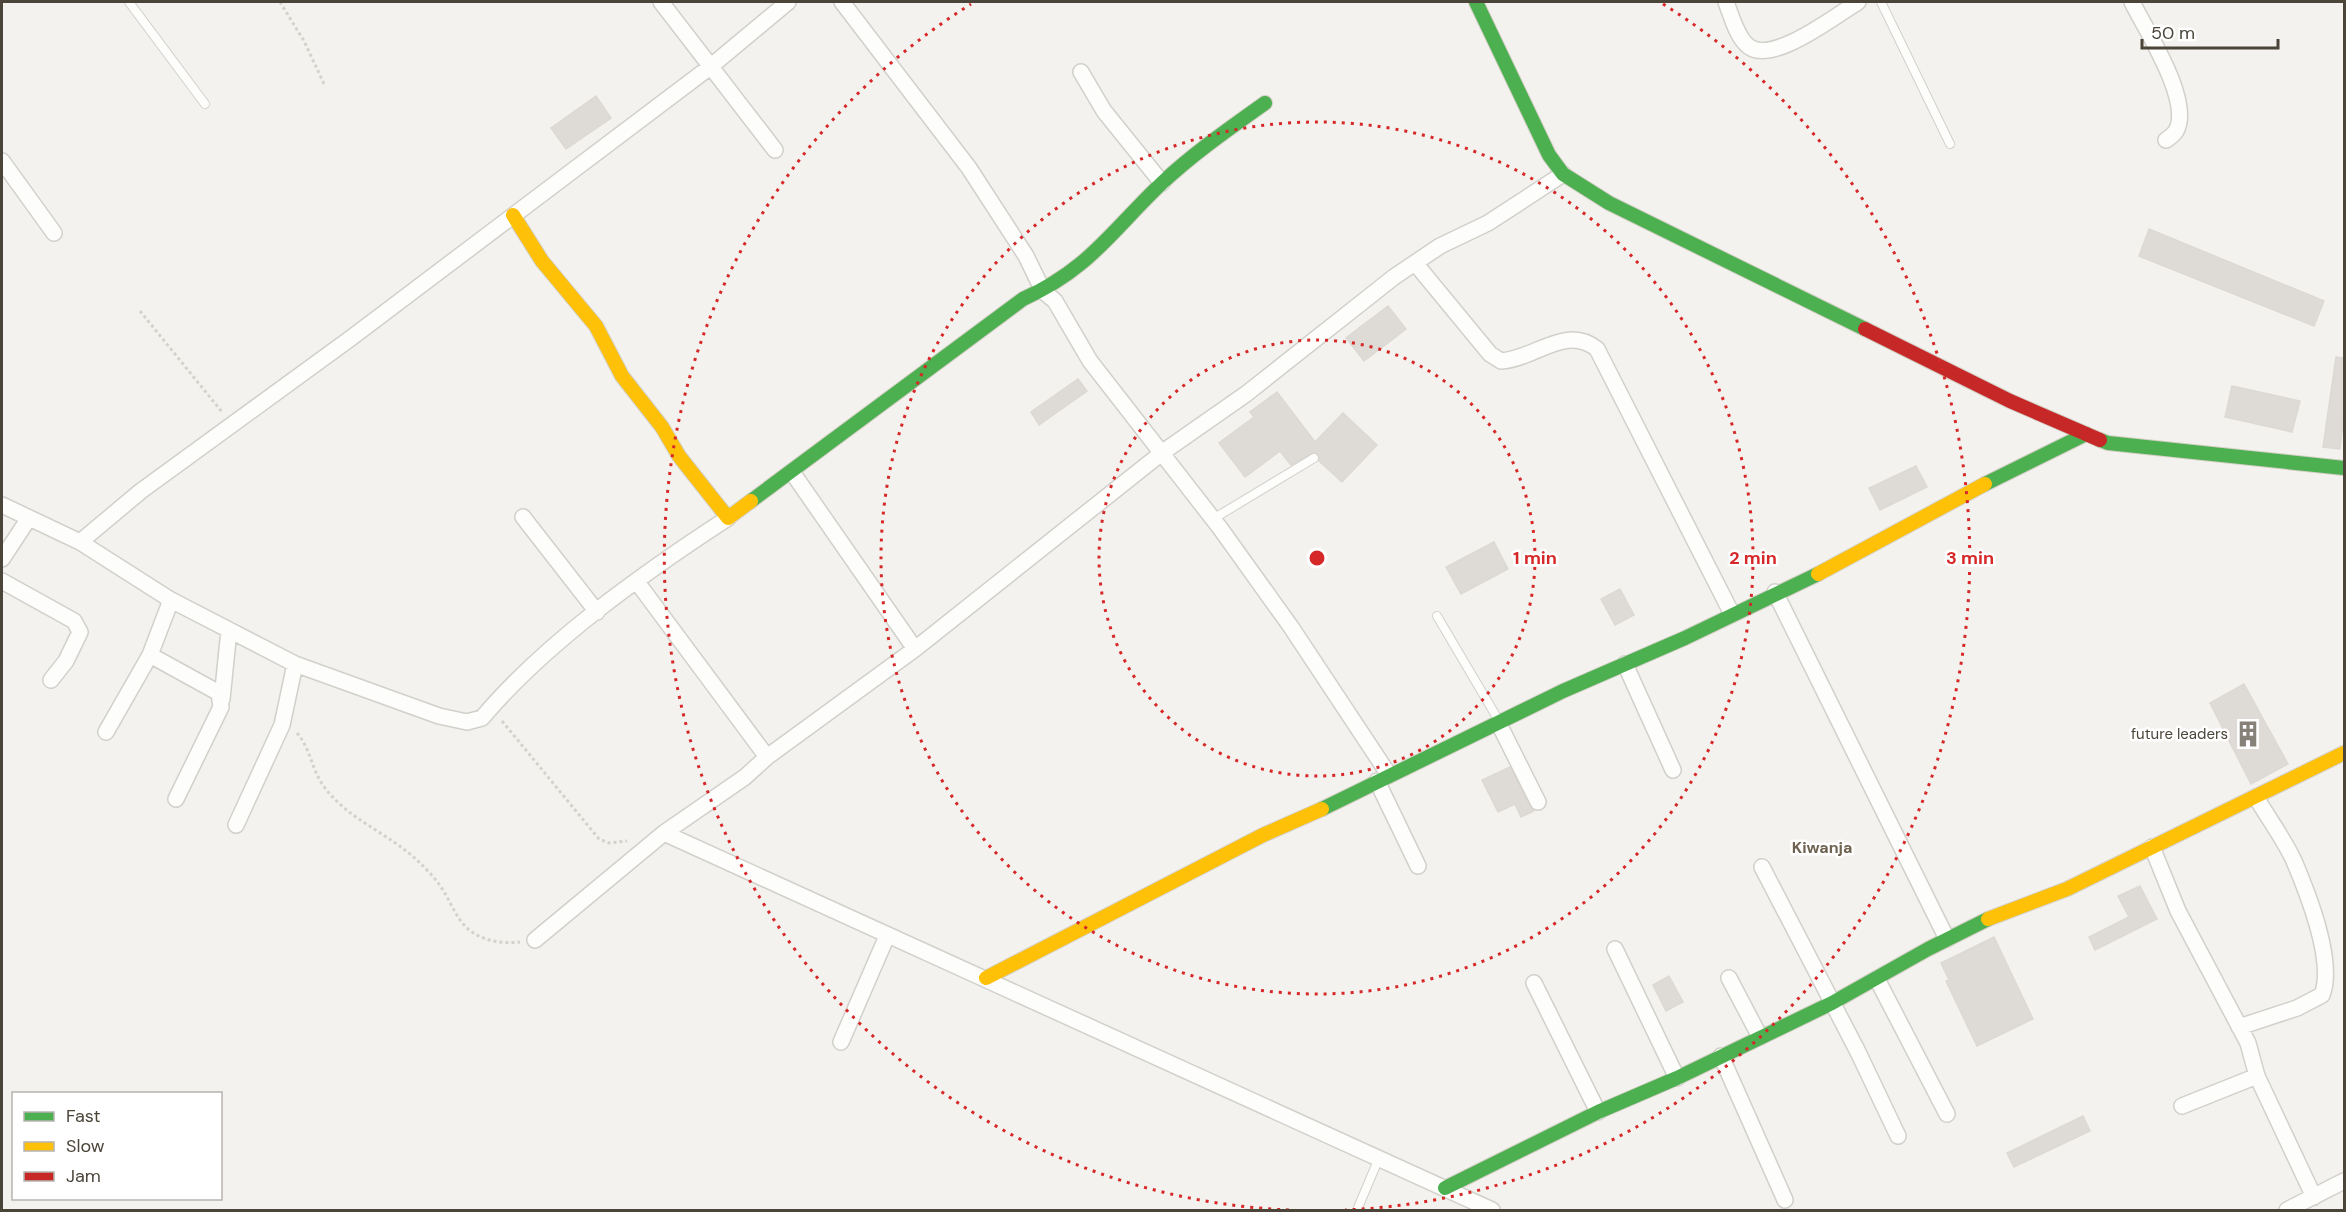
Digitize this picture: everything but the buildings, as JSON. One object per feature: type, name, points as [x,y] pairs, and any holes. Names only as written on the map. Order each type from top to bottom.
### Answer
[{"type":"street","points":[[661,2],[775,150]]},
{"type":"street","points":[[80,542],[141,491],[233,425],[710,67],[788,2]]},
{"type":"street","points":[[842,2],[969,168],[1026,256],[1043,291],[1055,301],[1090,361],[1214,519],[1291,627],[1383,778],[1418,866]]},
{"type":"street","points":[[1476,2],[1523,99],[1537,134],[1563,174],[1609,203],[1689,244],[1962,375],[2010,401],[2108,443],[2137,448],[2344,468]]},
{"type":"street","points":[[1726,2],[1745,44],[1754,50],[1765,52],[1786,45],[1858,2]]},
{"type":"street","points":[[2132,2],[2175,89],[2178,123],[2176,131],[2166,140]]},
{"type":"street","points":[[1081,72],[1104,111],[1161,183]]},
{"type":"street","points":[[2,505],[80,542],[171,600],[295,664],[439,716],[467,722],[482,718],[554,648],[597,612],[792,472],[1023,298],[1043,291],[1086,264],[1161,183],[1265,104]]},
{"type":"street","points":[[2,161],[54,233]]},
{"type":"street","points":[[535,940],[664,833],[745,777],[767,757],[915,649],[1163,452],[1246,394],[1415,263],[1440,246],[1529,198],[1563,174]]},
{"type":"street","points":[[513,215],[542,261],[596,326],[622,376],[662,426],[679,456],[718,502],[728,518]]},
{"type":"street","points":[[1415,263],[1490,354],[1501,361],[1572,338],[1586,340],[1597,349],[1732,614]]},
{"type":"street","points":[[986,978],[1263,835],[1832,567],[1962,495],[2086,434]]},
{"type":"street","points":[[792,472],[915,649]]},
{"type":"street","points":[[523,517],[597,612]]},
{"type":"street","points":[[2,559],[29,518]]},
{"type":"street","points":[[2,581],[74,621],[80,632],[66,661],[51,680]]},
{"type":"street","points":[[637,582],[767,757]]},
{"type":"street","points":[[1775,592],[1947,939]]},
{"type":"street","points":[[105,732],[150,655],[171,600]]},
{"type":"street","points":[[176,799],[221,707],[229,630]]},
{"type":"street","points":[[150,655],[219,693],[222,699]]},
{"type":"street","points":[[236,825],[282,725],[295,664]]},
{"type":"street","points":[[1624,664],[1673,770]]},
{"type":"street","points":[[1500,724],[1538,802]]},
{"type":"street","points":[[1445,1188],[1598,1112],[1677,1078],[1832,1003],[1947,939],[1987,920],[2067,889],[2344,753]]},
{"type":"street","points":[[2239,1027],[2297,1008],[2322,995],[2326,985],[2321,940],[2294,860],[2256,797]]},
{"type":"street","points":[[664,833],[1491,1210]]},
{"type":"street","points":[[2152,847],[2178,911],[2253,1055],[2258,1076],[2314,1197]]},
{"type":"street","points":[[1762,867],[1898,1136]]},
{"type":"street","points":[[841,1042],[887,936]]},
{"type":"street","points":[[1615,949],[1677,1078]]},
{"type":"street","points":[[1729,978],[1760,1037]]},
{"type":"street","points":[[1877,979],[1947,1114]]},
{"type":"street","points":[[1534,982],[1598,1112]]},
{"type":"street","points":[[1721,1056],[1785,1200]]},
{"type":"street","points":[[2182,1106],[2258,1076]]},
{"type":"street","points":[[2287,1210],[2344,1181]]},
{"type":"street","points":[[2329,1190],[2344,1197]]},
{"type":"lane","points":[[129,2],[205,104]]},
{"type":"lane","points":[[1881,2],[1950,144]]},
{"type":"lane","points":[[1214,519],[1314,458]]},
{"type":"lane","points":[[1437,616],[1500,724]]},
{"type":"lane","points":[[1357,1210],[1379,1158]]},
{"type":"path","points":[[280,2],[304,41],[325,86]]},
{"type":"path","points":[[140,311],[233,425]]},
{"type":"path","points":[[491,707],[599,839],[619,843],[635,840]]},
{"type":"path","points":[[282,725],[298,734],[306,745],[321,782],[343,807],[387,836],[419,862],[441,887],[455,912],[469,929],[487,939],[507,944],[535,940]]},
{"type":"traffic: fast","points":[[1476,2],[1549,155],[1563,174],[1609,203],[1865,329]]},
{"type":"traffic: fast","points":[[751,501],[1023,299],[1066,275],[1099,247],[1175,171],[1265,103]]},
{"type":"traffic: fast","points":[[1985,484],[2086,434]]},
{"type":"traffic: fast","points":[[2100,440],[2108,443],[2344,468]]},
{"type":"traffic: fast","points":[[1322,809],[1563,691],[1685,638],[1818,574]]},
{"type":"traffic: fast","points":[[1445,1188],[1598,1112],[1677,1078],[1832,1003],[1928,949],[1988,919]]},
{"type":"traffic: slow","points":[[513,215],[542,261],[596,326],[622,376],[662,427],[679,456],[728,518],[751,501]]},
{"type":"traffic: slow","points":[[1818,574],[1985,484]]},
{"type":"traffic: slow","points":[[1988,919],[2067,889],[2344,753]]},
{"type":"traffic: slow","points":[[986,978],[1263,835],[1322,809]]},
{"type":"traffic: jam","points":[[1865,329],[2010,401],[2100,440]]},
{"type":"place","name":"future leaders","points":[[2248,734]]},
{"type":"district","name":"Kiwanja","points":[[1822,847]]}]
